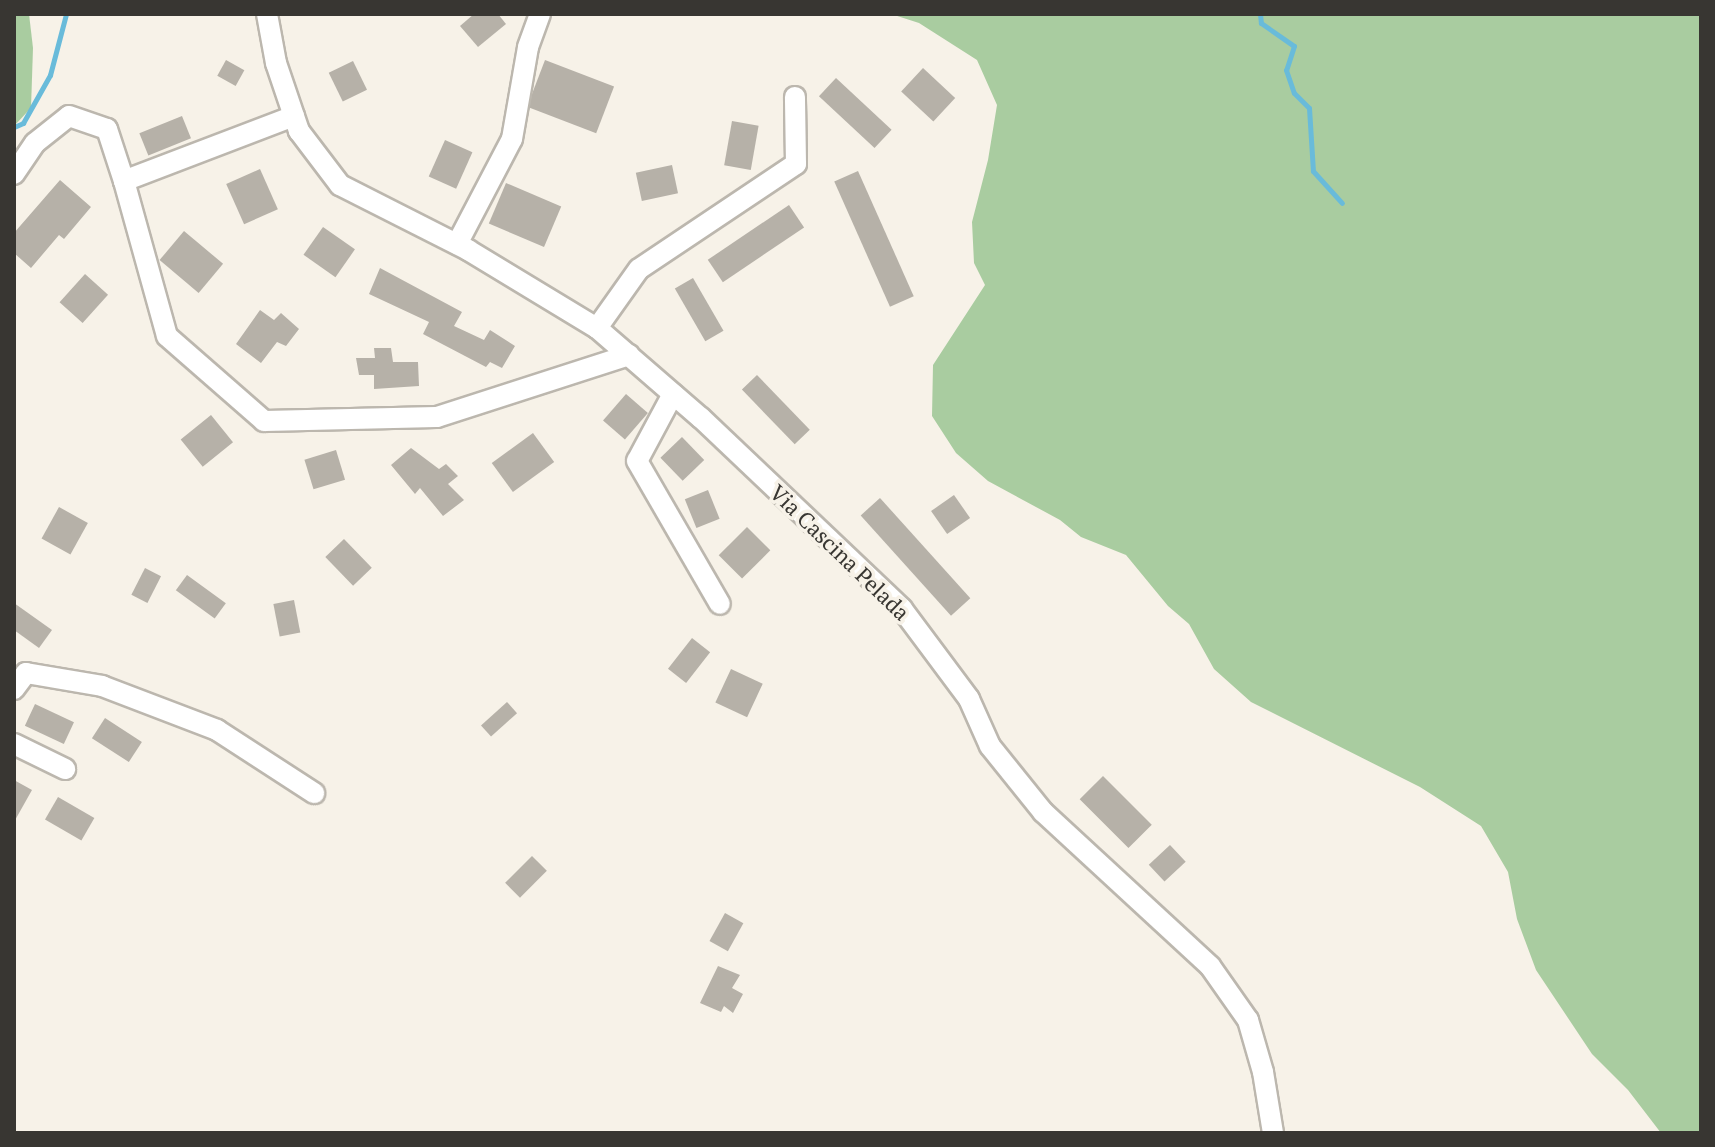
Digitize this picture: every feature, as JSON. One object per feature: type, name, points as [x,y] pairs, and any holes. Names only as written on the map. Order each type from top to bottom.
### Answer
[{"type":"street","name":"Via Cascina Pelada","points":[[267,14],[276,63],[297,124],[340,185],[457,244],[597,328],[673,394],[902,609],[969,699],[990,746],[1043,812],[1210,966],[1248,1020],[1263,1072],[1273,1133]]},
{"type":"street","points":[[457,244],[512,139],[528,47],[540,14]]},
{"type":"street","points":[[597,328],[639,269],[796,164],[795,97]]},
{"type":"street","points":[[14,174],[35,143],[69,116],[107,129],[167,336],[264,421],[437,417],[629,355]]},
{"type":"street","points":[[124,181],[297,124]]},
{"type":"street","points":[[673,394],[637,461],[720,604]]},
{"type":"street","points":[[14,689],[26,673],[102,686],[217,730],[314,793]]},
{"type":"street","points":[[14,744],[65,769]]},
{"type":"green space","points":[[14,14],[29,14],[33,48],[31,108],[14,126]]},
{"type":"green space","points":[[891,14],[1701,14],[1701,1133],[1661,1133],[1628,1090],[1592,1054],[1536,970],[1517,919],[1508,872],[1481,826],[1420,787],[1251,702],[1214,669],[1189,624],[1168,606],[1126,555],[1081,537],[1060,520],[988,481],[956,453],[932,416],[933,365],[985,285],[974,263],[972,222],[988,160],[997,105],[977,60],[919,23]]},
{"type":"building","points":[[474,14],[498,14],[506,24],[478,47],[460,26]]},
{"type":"building","points":[[226,60],[244,70],[236,86],[217,76]]},
{"type":"building","points":[[545,60],[614,87],[596,133],[527,107]]},
{"type":"building","points":[[353,61],[367,90],[343,102],[329,73]]},
{"type":"building","points":[[923,68],[955,98],[933,121],[901,91]]},
{"type":"building","points":[[836,78],[892,130],[875,148],[819,96]]},
{"type":"building","points":[[182,116],[191,138],[148,155],[139,133]]},
{"type":"building","points":[[732,121],[759,126],[751,170],[724,165]]},
{"type":"building","points":[[445,140],[472,152],[456,189],[429,177]]},
{"type":"building","points":[[672,165],[678,193],[642,201],[636,173]]},
{"type":"building","points":[[260,169],[278,209],[244,224],[226,184]]},
{"type":"building","points":[[858,171],[914,296],[890,307],[834,182]]},
{"type":"building","points":[[60,180],[91,207],[64,239],[59,235],[31,268],[14,253],[14,233]]},
{"type":"building","points":[[506,183],[561,206],[544,247],[489,224]]},
{"type":"building","points":[[789,205],[804,227],[723,282],[708,260]]},
{"type":"building","points":[[323,227],[355,249],[335,277],[303,255]]},
{"type":"building","points":[[184,231],[223,264],[199,293],[160,260]]},
{"type":"building","points":[[380,268],[462,312],[454,326],[484,340],[490,330],[515,346],[502,368],[490,362],[486,367],[423,334],[429,322],[369,294]]},
{"type":"building","points":[[85,274],[108,295],[83,323],[60,302]]},
{"type":"building","points":[[693,278],[724,331],[705,341],[675,288]]},
{"type":"building","points":[[260,310],[274,320],[281,313],[299,329],[286,346],[277,342],[261,363],[236,344]]},
{"type":"building","points":[[374,348],[391,348],[393,362],[418,362],[419,386],[374,389],[374,375],[359,375],[356,358],[375,358]]},
{"type":"building","points":[[757,375],[810,430],[795,444],[742,390]]},
{"type":"building","points":[[626,394],[648,413],[625,439],[603,420]]},
{"type":"building","points":[[211,415],[233,442],[203,467],[181,440]]},
{"type":"building","points":[[533,433],[554,462],[513,492],[492,463]]},
{"type":"building","points":[[682,437],[704,460],[683,481],[660,458]]},
{"type":"building","points":[[411,448],[439,469],[446,464],[458,476],[448,484],[464,500],[443,516],[420,488],[415,494],[391,465]]},
{"type":"building","points":[[336,450],[345,480],[314,489],[304,460]]},
{"type":"building","points":[[708,490],[720,519],[696,528],[685,499]]},
{"type":"building","points":[[954,495],[970,518],[947,534],[931,511]]},
{"type":"building","points":[[880,498],[970,598],[951,616],[861,515]]},
{"type":"building","points":[[59,507],[88,523],[70,554],[42,538]]},
{"type":"building","points":[[747,527],[770,550],[742,579],[719,555]]},
{"type":"building","points":[[344,539],[372,568],[353,586],[325,557]]},
{"type":"building","points":[[145,568],[161,576],[147,603],[131,595]]},
{"type":"building","points":[[187,575],[226,603],[215,619],[176,590]]},
{"type":"building","points":[[294,600],[300,632],[280,636],[273,604]]},
{"type":"building","points":[[14,603],[52,630],[39,648],[14,630]]},
{"type":"building","points":[[692,638],[710,652],[686,683],[668,669]]},
{"type":"building","points":[[731,669],[763,684],[747,717],[715,703]]},
{"type":"building","points":[[507,702],[517,713],[491,737],[481,725]]},
{"type":"building","points":[[35,704],[74,722],[64,744],[25,726]]},
{"type":"building","points":[[105,718],[142,742],[129,762],[92,738]]},
{"type":"building","points":[[1103,776],[1152,825],[1128,848],[1080,799]]},
{"type":"building","points":[[14,780],[32,790],[14,822]]},
{"type":"building","points":[[58,797],[94,818],[81,841],[45,820]]},
{"type":"building","points":[[1170,845],[1186,862],[1164,882],[1149,865]]},
{"type":"building","points":[[532,856],[547,871],[520,898],[505,883]]},
{"type":"building","points":[[725,913],[743,923],[728,951],[709,941]]},
{"type":"building","points":[[718,966],[740,975],[732,988],[743,994],[733,1013],[724,1006],[721,1012],[700,1003]]},
{"type":"waterway","points":[[14,127],[23,123],[50,75],[66,14]]},
{"type":"waterway","points":[[1260,14],[1261,23],[1294,46],[1286,70],[1294,93],[1309,108],[1313,171],[1342,203]]}]
